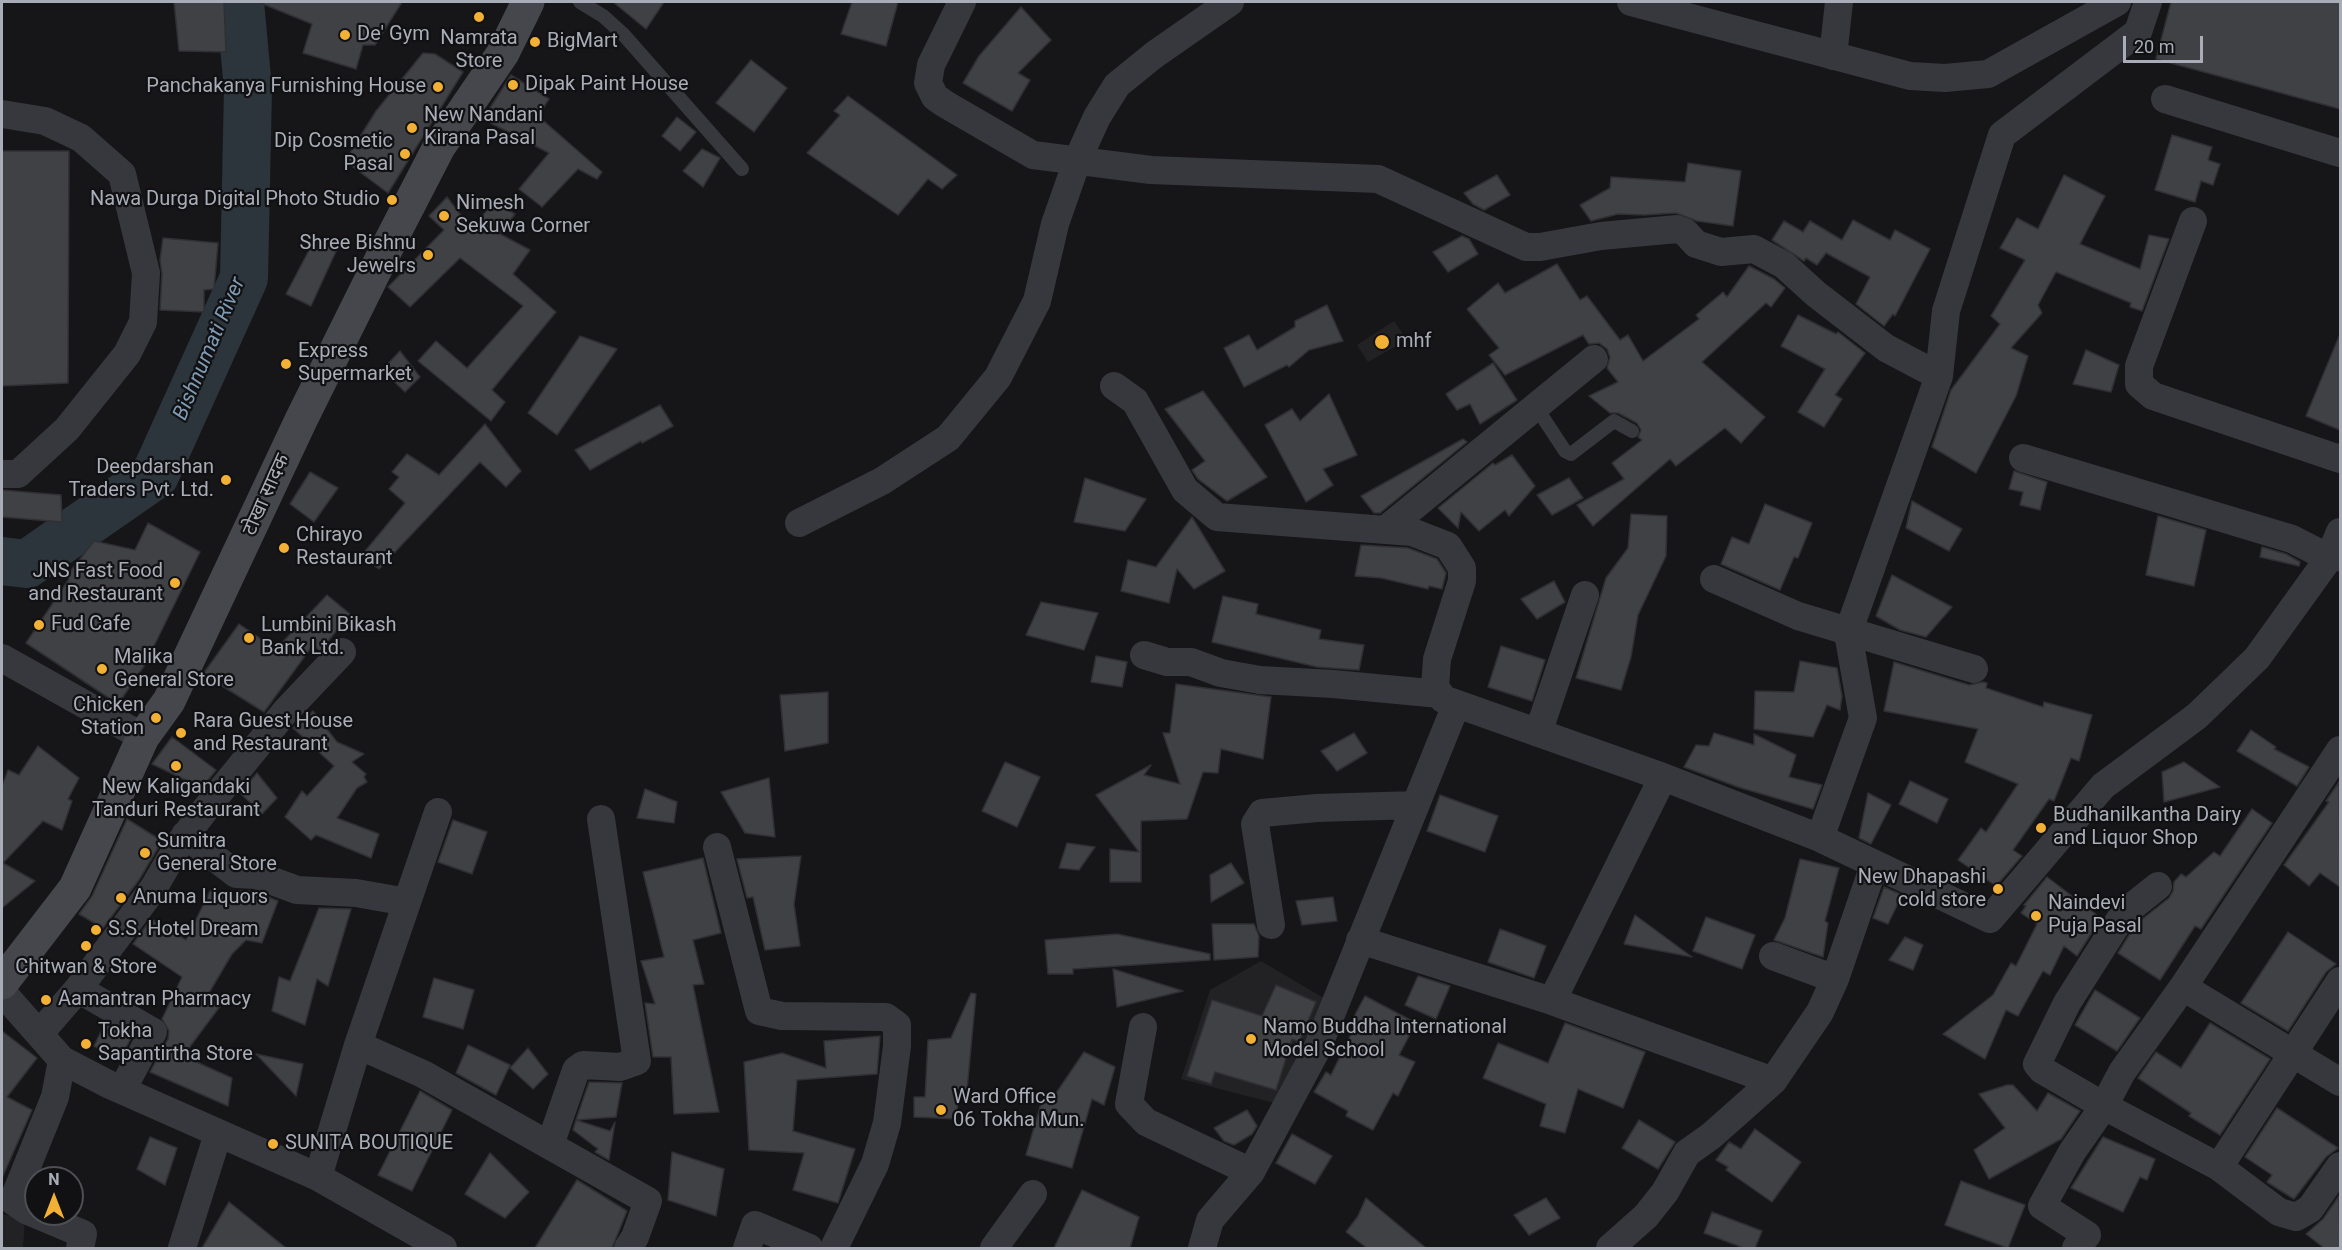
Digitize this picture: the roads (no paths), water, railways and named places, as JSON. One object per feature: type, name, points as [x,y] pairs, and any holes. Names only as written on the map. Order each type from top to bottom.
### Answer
[{"type":"main road","name":"टोखा सादक","points":[[2,983],[75,888],[142,737],[169,701],[301,420],[439,147],[503,53],[528,2]]},
{"type":"street","points":[[962,2],[931,65],[928,83],[935,97],[1033,155],[1151,170],[1378,179],[1526,247],[1540,248],[1601,236],[1677,229],[1685,232],[1696,244],[1720,252],[1754,249],[1784,266],[1886,348],[1938,376]]},
{"type":"street","points":[[799,523],[882,481],[948,438],[998,377],[1037,301],[1055,224],[1077,161],[1097,117],[1117,85],[1154,55],[1230,2]]},
{"type":"street","points":[[1631,2],[1910,76],[1945,78],[1988,74],[2117,2]]},
{"type":"street","points":[[1833,56],[1839,2]]},
{"type":"street","points":[[1820,838],[1863,718],[1848,633],[1938,376],[1946,311],[2002,135],[2138,32],[2148,2]]},
{"type":"street","points":[[2165,99],[2340,153]]},
{"type":"street","points":[[2,114],[45,121],[81,138],[122,174],[146,273],[142,322],[126,354],[67,429],[18,474],[2,474]]},
{"type":"street","points":[[2193,221],[2139,366],[2139,384],[2153,396],[2340,459]]},
{"type":"street","points":[[1385,530],[1594,359]]},
{"type":"street","points":[[1114,386],[1135,401],[1185,490],[1217,517],[1412,532],[1448,546],[1462,567],[1462,581],[1437,659],[1435,681],[1448,700]]},
{"type":"street","points":[[2023,458],[2292,538],[2335,558]]},
{"type":"street","points":[[1144,655],[1167,662],[1191,662],[1221,673],[1260,680],[1333,684],[1448,700],[1663,777],[1820,838],[1990,919],[2103,786],[2197,716],[2257,658],[2335,558],[2340,532]]},
{"type":"street","points":[[1714,579],[1798,616],[1848,633],[1974,669]]},
{"type":"street","points":[[1538,734],[1585,595]]},
{"type":"street","points":[[40,1033],[78,989],[153,889],[186,835],[285,711],[342,652]]},
{"type":"street","points":[[2,658],[142,737]]},
{"type":"street","points":[[1202,1248],[1210,1220],[1251,1172],[1317,1049],[1415,805],[1448,700]]},
{"type":"street","points":[[2076,1248],[2086,1235],[2042,1206],[2073,1152],[2104,1106],[2122,1072],[2183,987],[2340,750]]},
{"type":"street","points":[[1552,1001],[1663,777]]},
{"type":"street","points":[[1271,925],[1255,824],[1262,813],[1317,808],[1415,805]]},
{"type":"street","points":[[318,1177],[358,1045],[438,812]]},
{"type":"street","points":[[550,1145],[576,1070],[583,1065],[620,1067],[637,1061],[601,819]]},
{"type":"street","points":[[186,835],[236,874],[256,875],[297,890],[356,893],[407,902]]},
{"type":"street","points":[[717,847],[759,1011],[782,1016],[886,1017],[897,1025],[897,1046],[887,1123],[875,1164],[834,1248]]},
{"type":"street","points":[[1610,1248],[1646,1216],[1665,1192],[1687,1153],[1711,1136],[1773,1081],[1820,1012],[1835,979],[1874,865]]},
{"type":"street","points":[[2158,886],[2124,913],[2067,1004],[2037,1064],[2042,1070],[2104,1106],[2219,1167],[2279,1212],[2296,1217],[2310,1209],[2340,1166]]},
{"type":"street","points":[[1360,940],[1552,1001],[1773,1081]]},
{"type":"street","points":[[1773,956],[1835,979]]},
{"type":"street","points":[[2219,1167],[2340,981]]},
{"type":"street","points":[[2183,987],[2340,1082]]},
{"type":"street","points":[[78,989],[153,1032],[122,1090]]},
{"type":"street","points":[[2,992],[62,1060],[218,1134],[318,1177],[443,1248]]},
{"type":"street","points":[[1143,1027],[1129,1104],[1146,1122],[1251,1172]]},
{"type":"street","points":[[358,1045],[423,1074],[648,1201],[635,1237],[627,1248]]},
{"type":"street","points":[[62,1060],[56,1097],[13,1201],[26,1210],[83,1234],[80,1248]]},
{"type":"street","points":[[182,1248],[218,1134]]},
{"type":"street","points":[[994,1248],[1034,1194]]},
{"type":"street","points":[[747,1248],[755,1225],[809,1248]]},
{"type":"lane","points":[[580,2],[603,16],[623,34],[742,169]]},
{"type":"lane","points":[[1536,407],[1570,454],[1614,421],[1632,431]]},
{"type":"waterway","name":"Bishnumati River","points":[[2,561],[27,564],[155,475],[244,278],[248,89],[240,2]]},
{"type":"place","name":"Namrata Store","points":[[479,17]]},
{"type":"place","name":"De' Gym","points":[[345,35]]},
{"type":"place","name":"BigMart","points":[[535,42]]},
{"type":"place","name":"Dipak Paint House","points":[[513,85]]},
{"type":"place","name":"Panchakanya Furnishing House","points":[[438,87]]},
{"type":"place","name":"New Nandani Kirana Pasal","points":[[412,128]]},
{"type":"place","name":"Dip Cosmetic Pasal","points":[[405,154]]},
{"type":"place","name":"Nawa Durga Digital Photo Studio","points":[[392,200]]},
{"type":"place","name":"Nimesh Sekuwa Corner","points":[[444,216]]},
{"type":"place","name":"Shree Bishnu Jewelrs","points":[[428,255]]},
{"type":"place","name":"mhf","points":[[1382,342]]},
{"type":"place","name":"Express Supermarket","points":[[286,364]]},
{"type":"place","name":"Deepdarshan Traders Pvt. Ltd.","points":[[226,480]]},
{"type":"place","name":"Chirayo Restaurant","points":[[284,548]]},
{"type":"place","name":"JNS Fast Food and Restaurant","points":[[175,583]]},
{"type":"place","name":"Fud Cafe","points":[[39,625]]},
{"type":"place","name":"Lumbini Bikash Bank Ltd.","points":[[249,638]]},
{"type":"place","name":"Malika General Store","points":[[102,669]]},
{"type":"place","name":"Chicken Station","points":[[156,718]]},
{"type":"place","name":"Rara Guest House and Restaurant","points":[[181,733]]},
{"type":"place","name":"New Kaligandaki Tanduri Restaurant","points":[[176,766]]},
{"type":"place","name":"Budhanilkantha Dairy and Liquor Shop","points":[[2041,828]]},
{"type":"place","name":"Sumitra General Store","points":[[145,853]]},
{"type":"place","name":"New Dhapashi cold store","points":[[1998,889]]},
{"type":"place","name":"Anuma Liquors","points":[[121,898]]},
{"type":"place","name":"Naindevi Puja Pasal","points":[[2036,916]]},
{"type":"place","name":"S.S. Hotel Dream","points":[[96,930]]},
{"type":"place","name":"Chitwan & Store","points":[[86,946]]},
{"type":"place","name":"Aamantran Pharmacy","points":[[46,1000]]},
{"type":"place","name":"Namo Buddha International Model School","points":[[1251,1039]]},
{"type":"place","name":"Tokha Sapantirtha Store","points":[[86,1044]]},
{"type":"place","name":"Ward Office 06 Tokha Mun.","points":[[941,1110]]},
{"type":"place","name":"SUNITA BOUTIQUE","points":[[273,1144]]}]
